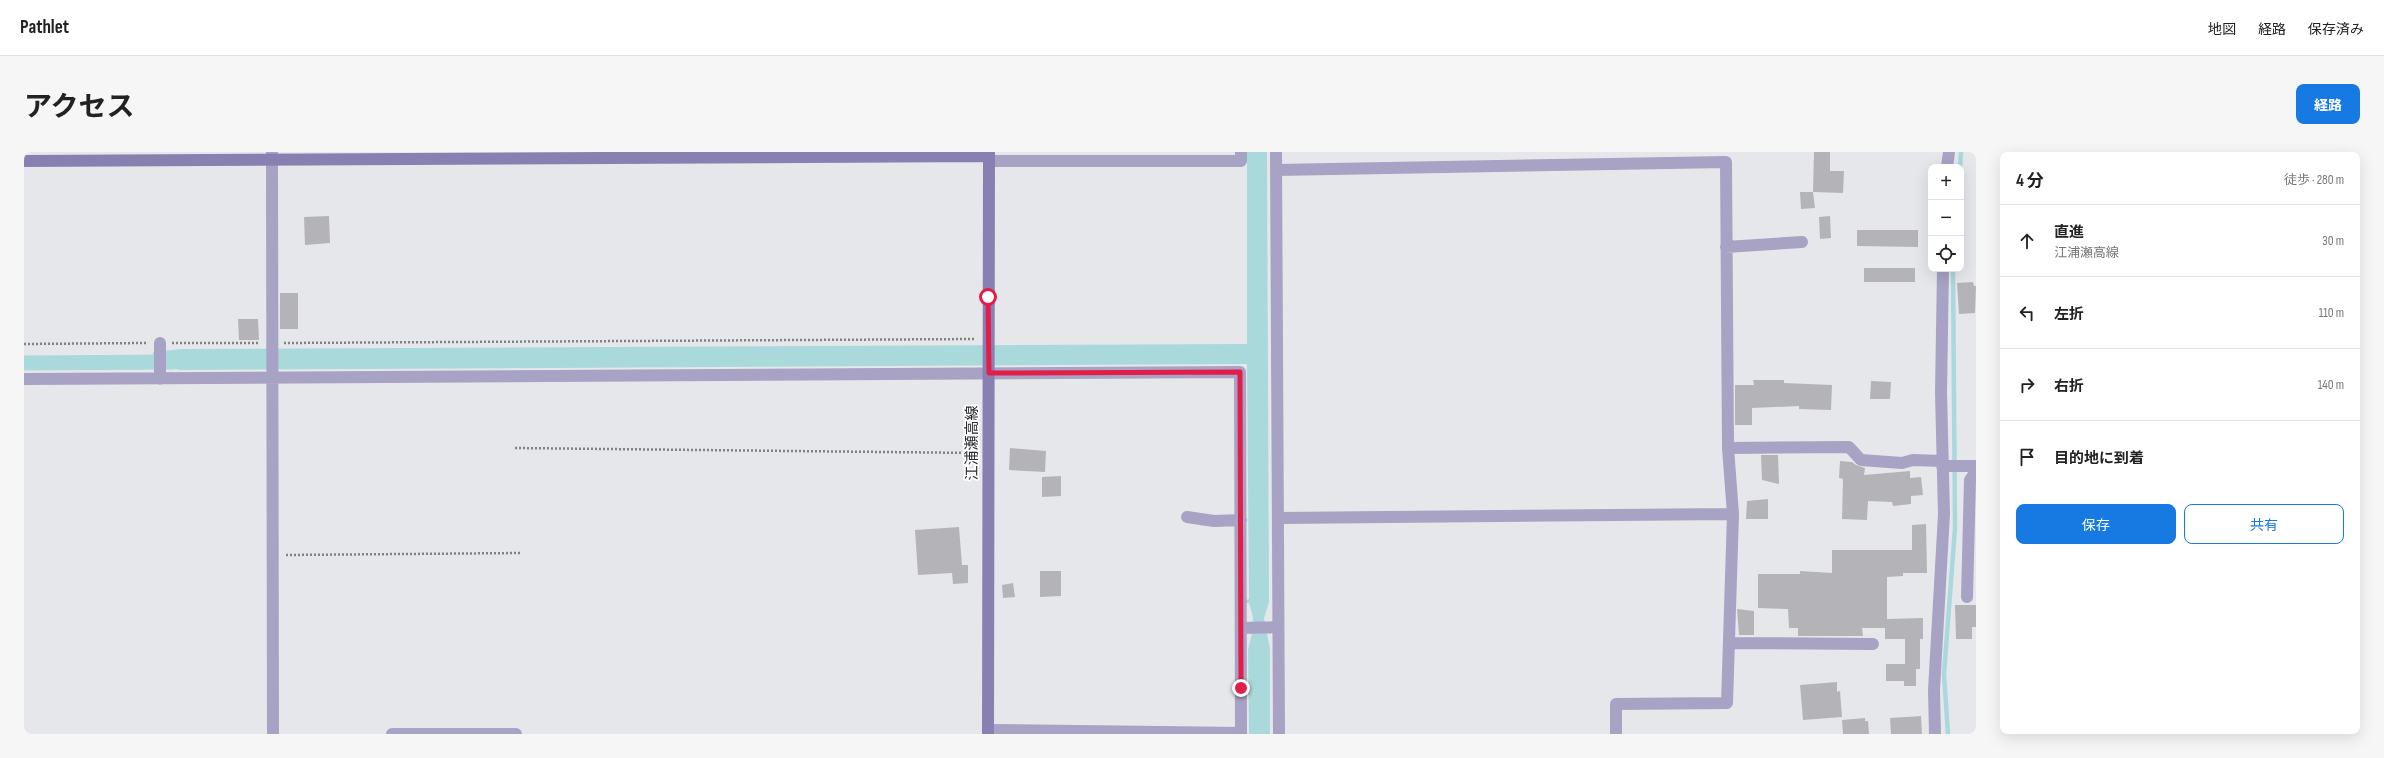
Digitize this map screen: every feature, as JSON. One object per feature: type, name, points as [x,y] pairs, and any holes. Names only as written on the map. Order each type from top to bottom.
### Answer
[{"type":"street","points":[[24,161],[272,156],[989,157],[1241,161],[1241,152]]},
{"type":"street","points":[[1276,152],[1279,734]]},
{"type":"street","points":[[1948,164],[1949,152]]},
{"type":"street","points":[[272,156],[273,734]]},
{"type":"street","name":"江浦瀬高線","points":[[988,732],[989,370],[983,341],[989,157]]},
{"type":"street","points":[[1276,170],[1726,157],[1728,448],[1733,514],[1727,703],[1616,704],[1616,734]]},
{"type":"street","points":[[1726,247],[1802,242]]},
{"type":"street","points":[[1935,734],[1934,690],[1944,514],[1942,464],[1943,272]]},
{"type":"street","points":[[160,348],[160,374]]},
{"type":"street","points":[[24,379],[160,374],[273,375],[989,370],[1240,372],[1241,520],[1246,628],[1241,734],[988,732]]},
{"type":"street","points":[[1728,448],[1849,447],[1861,460],[1902,463],[1913,460],[1942,464],[1976,466]]},
{"type":"street","points":[[1967,597],[1970,480],[1976,471]]},
{"type":"street","points":[[1278,518],[1733,514]]},
{"type":"street","points":[[1188,517],[1214,521],[1241,520]]},
{"type":"street","points":[[1246,628],[1278,627]]},
{"type":"street","points":[[1729,643],[1873,644]]},
{"type":"street","points":[[392,734],[516,734]]},
{"type":"path","points":[[273,345],[983,341]]},
{"type":"path","points":[[515,448],[977,453]]},
{"type":"path","points":[[273,555],[522,553]]},
{"type":"water","points":[[1247,152],[1267,152],[1269,602],[1264,618],[1270,649],[1270,734],[1249,734],[1248,650],[1252,633],[1253,617],[1249,603],[1246,603],[1246,600],[1249,599],[1247,364],[179,370],[170,367],[153,368],[153,352],[182,349],[1247,344]]},
{"type":"building","points":[[1814,152],[1830,152],[1830,171],[1844,171],[1843,193],[1813,192]]},
{"type":"building","points":[[1800,192],[1813,192],[1815,208],[1801,209]]},
{"type":"building","points":[[329,216],[330,243],[305,245],[304,217]]},
{"type":"building","points":[[1830,216],[1831,238],[1820,239],[1819,217]]},
{"type":"building","points":[[1857,230],[1918,230],[1918,247],[1857,246]]},
{"type":"building","points":[[1864,268],[1915,268],[1915,282],[1864,282]]},
{"type":"building","points":[[1973,282],[1974,286],[1976,286],[1975,313],[1959,314],[1957,283]]},
{"type":"building","points":[[280,293],[298,293],[298,329],[280,329]]},
{"type":"building","points":[[238,319],[258,319],[259,340],[239,340]]},
{"type":"building","points":[[1753,380],[1784,380],[1784,383],[1832,385],[1831,410],[1799,409],[1799,406],[1752,408],[1752,425],[1735,425],[1735,385],[1754,385]]},
{"type":"building","points":[[1871,381],[1891,382],[1890,399],[1870,399]]},
{"type":"building","points":[[1010,448],[1046,451],[1045,472],[1009,470]]},
{"type":"building","points":[[1761,455],[1778,455],[1779,484],[1762,480]]},
{"type":"building","points":[[1840,461],[1852,462],[1865,468],[1864,475],[1910,471],[1910,478],[1921,477],[1923,495],[1911,496],[1911,504],[1893,506],[1892,502],[1868,501],[1867,520],[1842,519],[1843,479],[1839,478]]},
{"type":"building","points":[[1061,476],[1061,496],[1042,497],[1042,477]]},
{"type":"building","points":[[1768,499],[1768,519],[1746,519],[1747,501]]},
{"type":"building","points":[[1926,524],[1927,573],[1903,573],[1903,576],[1887,577],[1887,619],[1923,618],[1923,639],[1920,639],[1920,669],[1916,669],[1916,686],[1904,686],[1904,681],[1886,681],[1886,664],[1905,664],[1905,639],[1885,639],[1885,628],[1862,628],[1863,636],[1798,636],[1798,628],[1789,628],[1788,609],[1758,608],[1758,574],[1800,574],[1800,571],[1832,573],[1832,550],[1912,550],[1912,525]]},
{"type":"building","points":[[959,527],[962,565],[968,565],[968,583],[953,584],[952,573],[918,575],[915,530]]},
{"type":"building","points":[[1040,571],[1061,571],[1061,596],[1040,597]]},
{"type":"building","points":[[1013,583],[1015,597],[1003,598],[1002,585]]},
{"type":"building","points":[[1955,605],[1976,605],[1976,627],[1972,627],[1972,639],[1956,639]]},
{"type":"building","points":[[1737,609],[1754,611],[1754,635],[1739,635]]},
{"type":"building","points":[[1837,682],[1837,692],[1840,691],[1842,717],[1803,720],[1800,685]]},
{"type":"building","points":[[1921,716],[1922,734],[1891,734],[1890,718]]},
{"type":"building","points":[[1865,718],[1865,721],[1868,721],[1869,734],[1843,734],[1842,720]]},
{"type":"waterway","points":[[1960,164],[1961,152]]},
{"type":"waterway","points":[[1948,734],[1944,674],[1955,528],[1953,272]]},
{"type":"waterway","points":[[24,363],[173,362]]},
{"type":"route","points":[[988,297],[989,373],[1240,372],[1241,688]]}]
